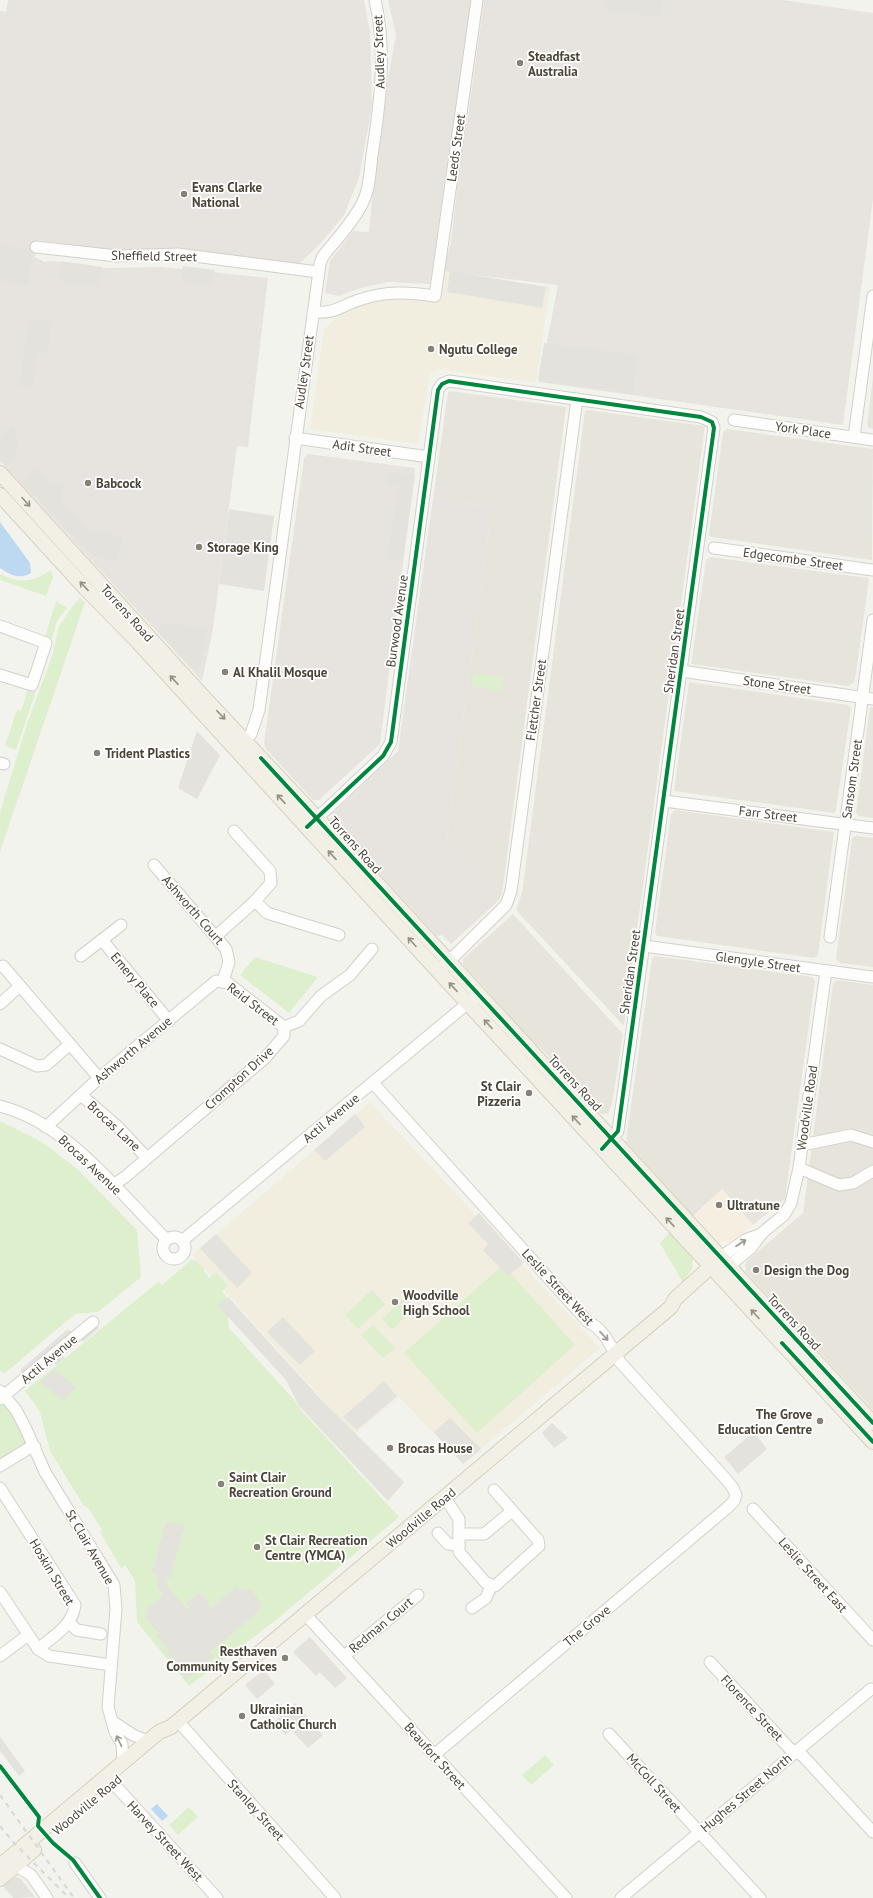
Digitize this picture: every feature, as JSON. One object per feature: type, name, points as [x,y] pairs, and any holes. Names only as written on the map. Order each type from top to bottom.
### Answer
[{"type":"main road","name":"Torrens Road","points":[[0,473],[194,694],[312,823],[358,882],[438,971],[697,1250],[720,1266],[873,1423]]},
{"type":"main road","name":"Torrens Road","points":[[0,495],[194,694]]},
{"type":"main road","name":"Torrens Road","points":[[312,823],[365,870],[612,1138],[720,1266],[873,1442]]},
{"type":"main road","points":[[358,882],[364,878],[365,870]]},
{"type":"main road","points":[[694,1282],[699,1265],[697,1250]]},
{"type":"main road","name":"Woodville Road","points":[[0,1866],[148,1741],[159,1732],[174,1724],[445,1498],[671,1307],[675,1299],[694,1282],[720,1266]]},
{"type":"main road","name":"Woodville Road","points":[[671,1307],[680,1306],[720,1266]]},
{"type":"main road","name":"Woodville Road","points":[[0,1879],[84,1805],[113,1783],[165,1738],[174,1724]]},
{"type":"street","name":"Audley Street","points":[[240,744],[255,726],[258,710],[318,272],[323,256],[356,215],[368,187],[380,104],[382,77],[375,0]]},
{"type":"street","name":"Leeds Street","points":[[313,312],[330,313],[360,299],[392,292],[407,292],[435,296],[477,0]]},
{"type":"street","name":"Sheffield Street","points":[[36,247],[118,256],[178,254],[318,272]]},
{"type":"street","points":[[854,437],[873,301]]},
{"type":"street","name":"Sheridan Street","points":[[442,384],[448,381],[701,417],[708,419],[714,426],[618,1131],[602,1149]]},
{"type":"street","name":"Burwood Avenue","points":[[312,823],[383,756],[391,742],[438,390],[442,384]]},
{"type":"street","name":"Fletcher Street","points":[[438,971],[500,912],[506,905],[511,892],[576,399]]},
{"type":"street","name":"York Place","points":[[734,420],[873,440]]},
{"type":"street","name":"Adit Street","points":[[295,438],[429,457]]},
{"type":"street","name":"Edgecombe Street","points":[[714,548],[873,570]]},
{"type":"street","name":"Sansom Street","points":[[830,937],[846,824],[868,698],[873,620]]},
{"type":"street","points":[[0,626],[46,642],[32,685],[0,675]]},
{"type":"street","name":"Stone Street","points":[[681,671],[868,698]]},
{"type":"street","name":"Farr Street","points":[[664,801],[873,828]]},
{"type":"street","points":[[216,936],[255,901],[271,883],[270,871],[234,831]]},
{"type":"street","name":"Ashworth Court","points":[[154,865],[226,949],[229,955],[229,962],[223,981]]},
{"type":"street","points":[[255,901],[267,913],[339,935]]},
{"type":"street","name":"Emery Place","points":[[81,956],[121,925]]},
{"type":"street","name":"Emery Place","points":[[102,940],[168,1021]]},
{"type":"street","name":"Glengyle Street","points":[[644,946],[873,977]]},
{"type":"street","points":[[284,1027],[299,1021],[321,996],[350,975],[372,949]]},
{"type":"street","points":[[3,966],[69,1045],[99,1078]]},
{"type":"street","name":"Woodville Road","points":[[720,1266],[745,1240],[762,1233],[784,1215],[791,1203],[799,1168],[826,971]]},
{"type":"street","name":"Ashworth Avenue","points":[[46,1127],[99,1078],[210,985],[216,981],[223,981]]},
{"type":"street","name":"Reid Street","points":[[223,981],[240,992],[284,1027]]},
{"type":"street","points":[[0,1004],[20,986]]},
{"type":"street","name":"Actil Avenue","points":[[182,1241],[479,994]]},
{"type":"street","name":"Crompton Drive","points":[[113,1185],[125,1178],[265,1058],[284,1036],[284,1027]]},
{"type":"street","points":[[0,1049],[37,1066],[46,1065],[69,1045]]},
{"type":"street","name":"Leslie Street West","points":[[373,1083],[588,1322],[592,1324],[610,1343],[620,1362],[724,1477],[733,1488],[736,1495]]},
{"type":"street","name":"Brocas Lane","points":[[81,1095],[118,1127],[147,1158]]},
{"type":"street","name":"Brocas Avenue","points":[[0,1106],[8,1108],[46,1127],[69,1143],[167,1240]]},
{"type":"street","points":[[802,1146],[846,1136],[859,1137],[873,1142]]},
{"type":"street","points":[[799,1168],[839,1185],[845,1186],[873,1171]]},
{"type":"street","points":[[175,1237],[182,1241],[185,1250],[179,1258],[174,1259],[165,1254],[164,1244],[167,1240],[175,1237]]},
{"type":"street","name":"Actil Avenue","points":[[1,1395],[93,1322]]},
{"type":"street","name":"St Clair Avenue","points":[[1,1395],[16,1410],[35,1447],[36,1455],[45,1472],[114,1585],[116,1609],[108,1707],[114,1732],[122,1744],[123,1763]]},
{"type":"street","points":[[0,1466],[29,1448],[35,1447]]},
{"type":"street","name":"Hoskin Street","points":[[0,1488],[75,1606],[74,1616],[69,1623],[38,1649]]},
{"type":"street","points":[[445,1498],[459,1519],[459,1552],[486,1583],[491,1586],[495,1586],[539,1546],[538,1540],[494,1490]]},
{"type":"street","name":"The Grove","points":[[434,1755],[727,1508],[734,1501],[736,1495]]},
{"type":"street","name":"Leslie Street East","points":[[753,1509],[873,1640]]},
{"type":"street","points":[[438,1533],[448,1544],[484,1534],[512,1511]]},
{"type":"street","points":[[472,1608],[486,1598],[491,1586]]},
{"type":"street","points":[[0,1592],[38,1649],[49,1656],[111,1664]]},
{"type":"street","name":"Redman Court","points":[[344,1656],[418,1595]]},
{"type":"street","name":"Beaufort Street","points":[[305,1614],[566,1898]]},
{"type":"street","points":[[69,1623],[77,1630],[101,1634]]},
{"type":"street","points":[[0,1656],[28,1635]]},
{"type":"street","name":"Florence Street","points":[[710,1662],[789,1748],[805,1758],[873,1832]]},
{"type":"street","name":"Hughes Street North","points":[[621,1898],[871,1689]]},
{"type":"street","points":[[112,1721],[133,1735],[148,1741]]},
{"type":"street","name":"Stanley Street","points":[[174,1724],[335,1898]]},
{"type":"street","name":"McColl Street","points":[[609,1734],[760,1898]]},
{"type":"street","name":"Harvey Street West","points":[[113,1783],[217,1898]]},
{"type":"street","points":[[27,1856],[30,1875]]},
{"type":"street","points":[[75,1863],[100,1898]]},
{"type":"street","points":[[16,1866],[30,1875],[47,1898]]},
{"type":"shaded area","points":[[8,0],[364,0],[370,32],[372,106],[359,178],[344,215],[321,243],[298,265],[121,252],[38,240],[35,257],[44,262],[52,261],[100,268],[162,267],[268,278],[248,447],[237,446],[213,629],[202,681],[0,461],[0,11],[6,12]]},
{"type":"shaded area","points":[[388,0],[471,0],[430,284],[388,282],[361,288],[339,296],[325,293],[330,261],[353,231],[369,232],[378,136],[396,35]]},
{"type":"shaded area","points":[[484,0],[783,0],[873,13],[873,199],[843,425],[539,382],[558,285],[443,271],[451,242],[464,127],[467,123]]},
{"type":"shaded area","points":[[604,0],[663,0],[661,17],[607,10]]},
{"type":"shaded area","points":[[0,245],[33,249],[28,285],[0,281]]},
{"type":"shaded area","points":[[61,261],[102,267],[99,287],[58,281]]},
{"type":"shaded area","points":[[183,266],[215,270],[212,286],[181,281]]},
{"type":"shaded area","name":"Ngutu College","points":[[443,271],[550,287],[536,383],[440,369],[430,373],[418,444],[310,429],[324,329],[343,312],[363,303],[382,298],[421,298],[439,301]]},
{"type":"shaded area","points":[[450,271],[546,287],[542,308],[447,292]]},
{"type":"shaded area","points":[[28,319],[52,322],[47,353],[38,353],[33,388],[20,386]]},
{"type":"shaded area","points":[[544,343],[638,355],[633,394],[538,380]]},
{"type":"shaded area","points":[[873,377],[873,429],[869,428],[867,425]]},
{"type":"shaded area","points":[[450,391],[566,407],[502,894],[447,837],[492,507],[433,499],[448,392]]},
{"type":"shaded area","points":[[588,410],[705,426],[624,1026],[516,910],[522,893],[585,411]]},
{"type":"shaded area","points":[[13,423],[19,449],[7,464],[0,457],[0,438]]},
{"type":"shaded area","points":[[727,429],[873,449],[872,559],[711,537],[709,534],[723,432]]},
{"type":"shaded area","points":[[308,454],[415,468],[380,744],[319,800],[313,800],[266,749],[264,743],[304,458]]},
{"type":"shaded area","points":[[38,468],[51,483],[63,484],[62,502],[88,531],[122,536],[118,561],[94,556],[22,482]]},
{"type":"shaded area","points":[[388,471],[415,475],[403,561],[387,559],[398,485],[386,484]]},
{"type":"shaded area","points":[[433,499],[492,507],[447,837],[502,894],[499,900],[451,944],[442,935],[437,936],[330,820],[332,814],[398,751]]},
{"type":"shaded area","points":[[229,509],[274,516],[264,591],[219,584]]},
{"type":"shaded area","points":[[710,557],[867,578],[869,580],[855,680],[853,683],[848,686],[691,664],[706,560]]},
{"type":"shaded area","points":[[164,622],[207,628],[199,674],[158,631]]},
{"type":"shaded area","points":[[689,682],[848,705],[851,708],[836,810],[834,813],[674,791]]},
{"type":"shaded area","points":[[870,707],[873,708],[873,818],[859,816],[856,813]]},
{"type":"shaded area","points":[[197,731],[220,755],[197,799],[178,788]]},
{"type":"shaded area","points":[[675,810],[834,832],[818,955],[814,958],[657,936],[655,932],[671,814]]},
{"type":"shaded area","points":[[856,836],[873,838],[873,967],[840,963],[836,959],[852,838]]},
{"type":"shaded area","points":[[513,914],[623,1034],[612,1104],[608,1114],[601,1114],[538,1045],[536,1047],[507,1018],[509,1015],[463,964],[463,959]]},
{"type":"shaded area","points":[[655,956],[812,977],[815,981],[785,1199],[753,1225],[722,1189],[693,1216],[626,1142],[652,958]]},
{"type":"shaded area","points":[[837,980],[873,985],[873,1410],[746,1272],[745,1264],[803,1213],[833,983]]},
{"type":"shaded area","name":"Woodville High School","points":[[370,1102],[600,1348],[463,1464],[399,1397],[354,1434],[192,1255]]},
{"type":"shaded area","points":[[355,1114],[365,1127],[325,1161],[314,1150]]},
{"type":"shaded area","points":[[721,1190],[753,1225],[729,1242],[718,1241],[695,1216]]},
{"type":"shaded area","points":[[479,1213],[524,1263],[508,1276],[483,1250],[488,1244],[468,1223]]},
{"type":"shaded area","points":[[216,1234],[252,1273],[237,1288],[200,1248]]},
{"type":"shaded area","points":[[228,1297],[317,1395],[404,1482],[388,1501],[299,1406],[286,1380],[218,1306]]},
{"type":"shaded area","points":[[283,1317],[315,1351],[300,1365],[267,1332]]},
{"type":"shaded area","points":[[90,1319],[99,1328],[83,1342],[79,1338],[61,1354],[65,1358],[56,1365],[52,1361],[29,1380],[20,1370],[68,1329],[73,1333]]},
{"type":"shaded area","points":[[54,1370],[76,1387],[64,1401],[40,1382]]},
{"type":"shaded area","points":[[384,1381],[397,1396],[357,1430],[343,1417]]},
{"type":"shaded area","points":[[450,1418],[481,1449],[463,1464],[434,1432]]},
{"type":"shaded area","points":[[552,1423],[568,1438],[554,1448],[542,1433]]},
{"type":"shaded area","points":[[754,1432],[767,1449],[738,1474],[724,1457]]},
{"type":"shaded area","points":[[166,1521],[185,1526],[170,1578],[165,1577],[168,1587],[187,1609],[190,1607],[186,1603],[198,1593],[209,1601],[207,1603],[211,1608],[236,1587],[240,1591],[245,1589],[252,1590],[261,1604],[259,1611],[210,1652],[214,1657],[186,1680],[178,1670],[180,1667],[167,1653],[169,1650],[156,1635],[159,1633],[145,1618],[148,1615],[145,1611],[163,1595],[157,1586],[157,1574],[152,1573]]},
{"type":"shaded area","points":[[310,1637],[347,1678],[335,1688],[320,1672],[316,1676],[293,1652]]},
{"type":"shaded area","points":[[264,1670],[275,1684],[257,1699],[245,1685]]},
{"type":"shaded area","points":[[295,1703],[323,1735],[308,1748],[291,1730],[285,1735],[274,1722]]},
{"type":"shaded area","points":[[0,1737],[25,1771],[19,1776],[0,1751]]},
{"type":"shaded area","points":[[15,1877],[20,1878],[35,1897],[13,1898],[3,1886]]},
{"type":"green space","points":[[51,570],[53,577],[46,596],[0,580],[0,574],[13,579],[26,580],[38,577]]},
{"type":"green space","points":[[80,598],[85,602],[0,852],[0,812],[26,727],[52,656],[59,627],[71,608]]},
{"type":"green space","points":[[56,601],[67,608],[57,621],[52,639],[45,637]]},
{"type":"green space","points":[[474,673],[503,677],[501,691],[472,686]]},
{"type":"green space","points":[[28,689],[36,691],[16,750],[5,746],[17,710],[21,711]]},
{"type":"green space","points":[[255,957],[318,977],[289,1013],[240,975]]},
{"type":"green space","points":[[0,1121],[42,1142],[76,1168],[137,1230],[141,1277],[98,1312],[75,1314],[4,1374],[0,1370]]},
{"type":"green space","points":[[671,1231],[692,1253],[693,1267],[683,1283],[660,1243]]},
{"type":"green space","name":"Saint Clair Recreation Ground","points":[[192,1259],[194,1261],[196,1260],[205,1270],[204,1271],[209,1278],[216,1272],[228,1286],[222,1291],[226,1296],[229,1328],[296,1402],[300,1409],[399,1517],[276,1620],[189,1686],[137,1622],[135,1581],[125,1565],[121,1568],[100,1532],[102,1530],[88,1508],[84,1506],[50,1451],[40,1412],[25,1391],[158,1282],[162,1285]]},
{"type":"green space","points":[[503,1265],[575,1345],[477,1433],[404,1353]]},
{"type":"green space","points":[[372,1290],[385,1304],[358,1329],[345,1315]]},
{"type":"green space","points":[[404,1297],[414,1308],[392,1330],[382,1319]]},
{"type":"green space","points":[[373,1325],[396,1348],[383,1358],[361,1335]]},
{"type":"green space","points":[[4,1402],[16,1416],[28,1442],[0,1459],[0,1405]]},
{"type":"green space","points":[[545,1755],[554,1765],[531,1785],[522,1775]]},
{"type":"green space","points":[[189,1807],[198,1817],[178,1835],[169,1825]]},
{"type":"water","points":[[0,522],[30,563],[31,573],[23,576],[15,576],[0,568]]},
{"type":"water","points":[[157,1804],[168,1816],[162,1821],[151,1809]]},
{"type":"railway","points":[[0,1795],[74,1898]]},
{"type":"railway","points":[[0,1826],[14,1843],[69,1898]]},
{"type":"cycle path","points":[[307,827],[383,756],[391,742],[438,390],[442,384],[449,381],[701,417],[712,422],[714,428],[618,1131],[602,1149]]},
{"type":"cycle path","points":[[261,758],[873,1423]]},
{"type":"cycle path","points":[[782,1343],[873,1442]]},
{"type":"cycle path","points":[[0,1766],[39,1817],[38,1826],[53,1843],[73,1860],[100,1898]]},
{"type":"place","name":"Steadfast Australia","points":[[520,63]]},
{"type":"place","name":"Evans Clarke National","points":[[184,194]]},
{"type":"place","name":"Ngutu College","points":[[431,349]]},
{"type":"place","name":"Babcock","points":[[88,483]]},
{"type":"place","name":"Storage King","points":[[199,547]]},
{"type":"place","name":"Al Khalil Mosque","points":[[225,672]]},
{"type":"place","name":"Trident Plastics","points":[[97,753]]},
{"type":"place","name":"St Clair Pizzeria","points":[[529,1093]]},
{"type":"place","name":"Ultratune","points":[[719,1205]]},
{"type":"place","name":"Design the Dog","points":[[756,1270]]},
{"type":"place","name":"Woodville High School","points":[[395,1302]]},
{"type":"place","name":"The Grove Education Centre","points":[[820,1421]]},
{"type":"place","name":"Brocas House","points":[[390,1448]]},
{"type":"place","name":"Saint Clair Recreation Ground","points":[[221,1484]]},
{"type":"place","name":"St Clair Recreation Centre (YMCA)","points":[[257,1547]]},
{"type":"place","name":"Resthaven Community Services","points":[[285,1658]]},
{"type":"place","name":"Ukrainian Catholic Church","points":[[242,1716]]}]
